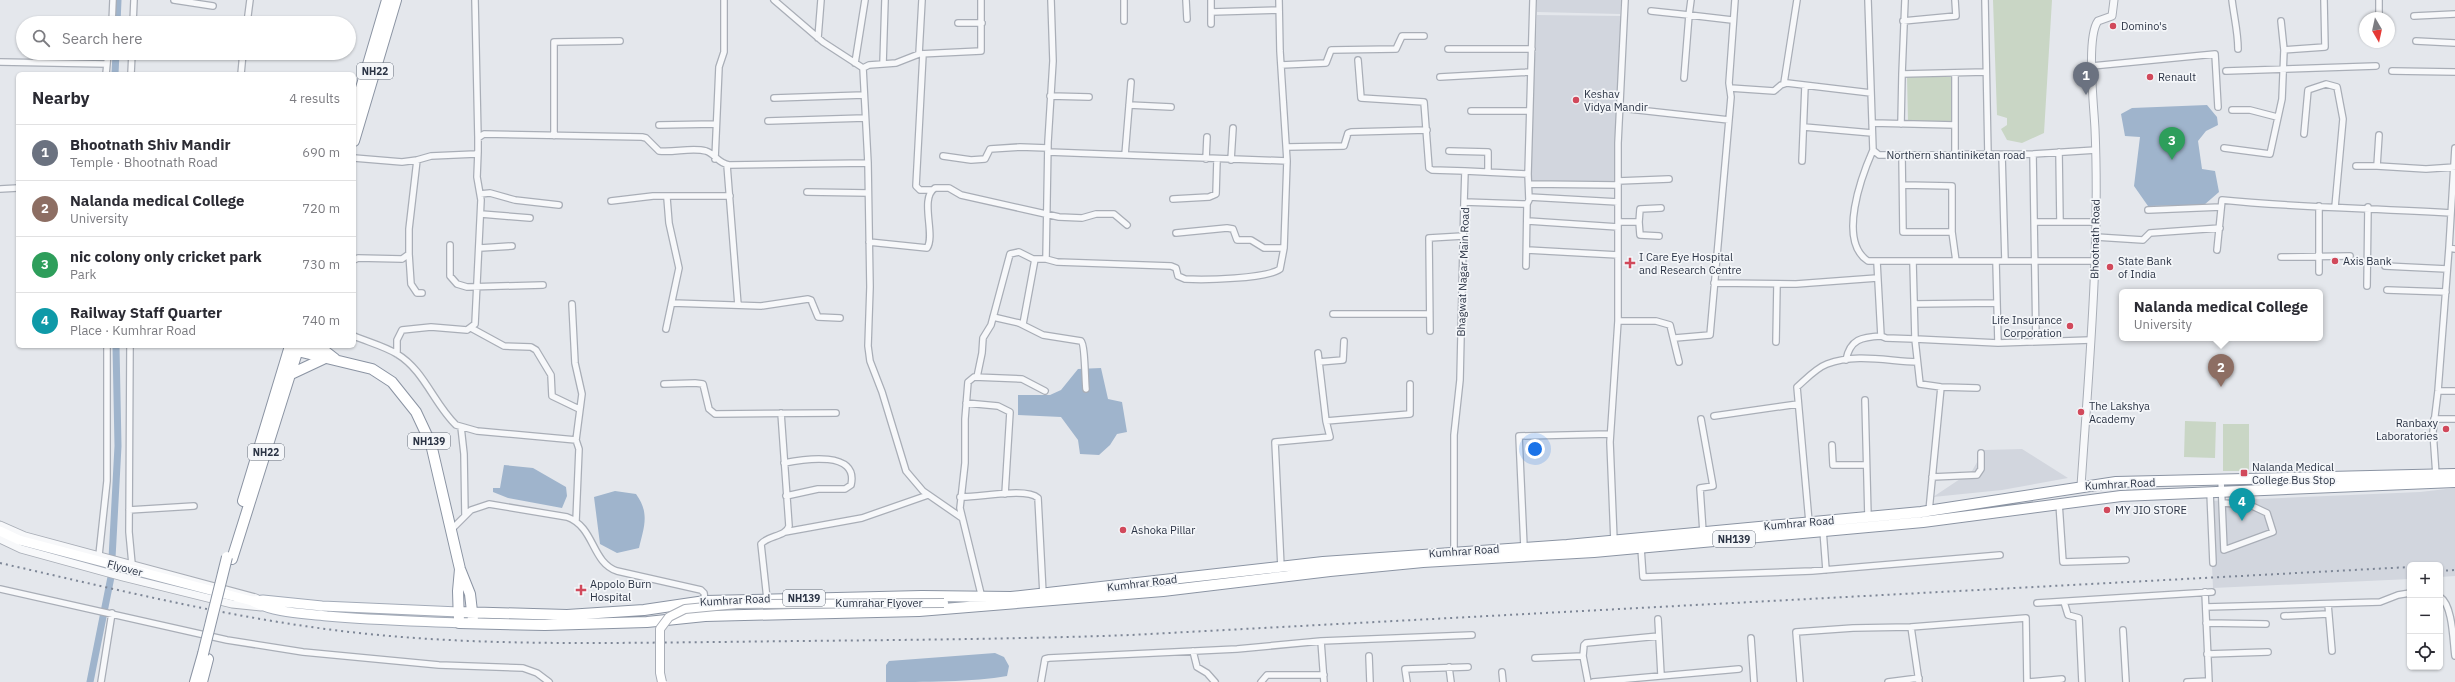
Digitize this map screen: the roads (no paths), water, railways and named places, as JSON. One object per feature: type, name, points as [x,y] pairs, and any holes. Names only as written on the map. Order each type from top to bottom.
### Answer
[{"type":"highway","name":"NH22","points":[[356,105],[387,0]]},
{"type":"highway","name":"NH22","points":[[356,134],[396,0]]},
{"type":"highway","name":"NH22","points":[[229,558],[291,374],[296,348]]},
{"type":"highway","name":"NH22","points":[[202,681],[206,655],[229,558],[296,348]]},
{"type":"highway","name":"NH139","points":[[296,348],[324,352],[335,359],[372,369],[385,376],[416,412],[430,444],[460,569],[470,594],[473,624]]},
{"type":"highway","points":[[291,374],[324,352]]},
{"type":"highway","name":"Kumhrar Road","points":[[652,621],[706,616],[919,611],[1147,593],[1250,576],[1281,567],[1545,551],[1641,548],[1809,527],[1868,517],[1929,511],[2081,486],[2116,482],[2455,474]]},
{"type":"highway","name":"Kumhrar Road","points":[[459,612],[567,615],[656,608],[705,601],[922,596],[982,598],[1043,595],[1250,576],[1330,571],[1524,547],[1545,551],[1614,541],[1703,532],[1809,527],[1823,530],[1923,522],[2059,502],[2121,496],[2455,482]]},
{"type":"highway","name":"NH139","points":[[460,569],[458,591],[460,623],[545,625],[652,621]]},
{"type":"highway","points":[[652,621],[656,608]]},
{"type":"main road","name":"Flyover","points":[[0,531],[19,540],[263,604]]},
{"type":"main road","name":"Kumrahar Flyover","points":[[662,682],[660,673],[660,629],[669,617],[685,609],[738,604],[944,603]]},
{"type":"main road","points":[[263,604],[459,612]]},
{"type":"main road","points":[[263,604],[292,612],[354,618],[460,623]]},
{"type":"street","points":[[112,0],[112,16]]},
{"type":"street","points":[[133,16],[134,0]]},
{"type":"street","points":[[174,0],[213,6]]},
{"type":"street","points":[[248,16],[250,0]]},
{"type":"street","points":[[471,328],[475,324],[481,214],[477,177],[478,138],[475,83],[475,0]]},
{"type":"street","points":[[715,159],[718,67],[724,52],[724,0]]},
{"type":"street","points":[[774,0],[818,38],[863,68]]},
{"type":"street","points":[[818,38],[821,0]]},
{"type":"street","points":[[855,63],[865,0]]},
{"type":"street","points":[[883,64],[885,0]]},
{"type":"street","points":[[922,0],[916,186],[920,190],[949,188],[961,195],[1047,215],[1082,218],[1096,214],[1114,214],[1127,225]]},
{"type":"street","points":[[863,68],[869,65],[896,63],[921,54],[981,51],[981,0]]},
{"type":"street","points":[[1046,259],[1048,150],[1053,61],[1051,0]]},
{"type":"street","points":[[1124,0],[1124,21]]},
{"type":"street","points":[[1186,0],[1187,19]]},
{"type":"street","points":[[1211,0],[1211,24]]},
{"type":"street","points":[[977,377],[982,353],[983,338],[989,329],[993,317],[1010,254],[1019,252],[1035,259],[1046,259],[1057,262],[1171,266],[1176,268],[1180,279],[1210,279],[1276,272],[1282,264],[1284,248],[1287,161],[1281,65],[1279,0]]},
{"type":"street","points":[[1526,266],[1533,0]]},
{"type":"street","points":[[1614,541],[1610,434],[1618,321],[1618,183],[1625,0]]},
{"type":"street","points":[[1684,78],[1691,0]]},
{"type":"street","points":[[1675,338],[1710,335],[1729,120],[1732,20],[1735,0]]},
{"type":"street","points":[[1730,88],[1774,91],[1784,83],[1797,0]]},
{"type":"street","name":"Northern shantiniketan road","points":[[1868,0],[1873,150],[1879,155],[2033,154],[2096,150]]},
{"type":"street","points":[[1901,124],[1903,22],[1905,0]]},
{"type":"street","points":[[1903,22],[1956,16],[1955,0]]},
{"type":"street","points":[[1985,0],[1988,155]]},
{"type":"street","points":[[2232,0],[2234,19],[2238,27],[2238,49]]},
{"type":"street","points":[[2284,50],[2325,47],[2324,0]]},
{"type":"street","points":[[2379,0],[2379,12]]},
{"type":"street","name":"Bhootnath Road","points":[[2081,486],[2091,340],[2096,237],[2096,150],[2092,66],[2096,25],[2098,21],[2112,16],[2114,1]]},
{"type":"street","points":[[1211,12],[1279,10]]},
{"type":"street","points":[[1651,11],[1732,20]]},
{"type":"street","points":[[2414,16],[2455,14]]},
{"type":"street","points":[[2224,148],[2270,154],[2282,99],[2284,50],[2281,21]]},
{"type":"street","points":[[958,23],[982,23]]},
{"type":"street","points":[[1281,65],[1326,63],[1331,50],[1396,49],[1400,37],[1424,36]]},
{"type":"street","points":[[554,136],[554,42],[620,41]]},
{"type":"street","points":[[2416,41],[2455,44]]},
{"type":"street","points":[[1448,49],[1532,49]]},
{"type":"street","points":[[2092,66],[2215,54],[2218,106]]},
{"type":"street","points":[[106,72],[107,60]]},
{"type":"street","points":[[131,72],[132,60]]},
{"type":"street","points":[[241,72],[242,60]]},
{"type":"street","points":[[1358,60],[1361,98],[1422,101],[1425,104],[1430,169],[1528,174]]},
{"type":"street","points":[[0,62],[107,64]]},
{"type":"street","points":[[2226,71],[2376,66]]},
{"type":"street","points":[[863,68],[868,163],[868,346],[870,361],[884,398],[902,463],[913,481],[928,495],[962,518]]},
{"type":"street","points":[[2392,71],[2455,72]]},
{"type":"street","points":[[1440,77],[1530,72]]},
{"type":"street","points":[[1902,74],[1986,72]]},
{"type":"street","points":[[1955,73],[1955,155]]},
{"type":"street","points":[[1125,155],[1130,82]]},
{"type":"street","points":[[1784,83],[1871,93]]},
{"type":"street","points":[[2304,134],[2308,90],[2326,84],[2337,87],[2343,119],[2335,207]]},
{"type":"street","points":[[1802,161],[1806,86]]},
{"type":"street","points":[[774,98],[864,95]]},
{"type":"street","points":[[1050,96],[1089,97]]},
{"type":"street","points":[[1129,105],[1171,107]]},
{"type":"street","points":[[1620,108],[1729,120]]},
{"type":"street","points":[[2232,110],[2250,110],[2277,117]]},
{"type":"street","points":[[1471,111],[1529,111]]},
{"type":"street","points":[[768,121],[865,118]]},
{"type":"street","points":[[1872,123],[1955,125]]},
{"type":"street","points":[[659,125],[716,124]]},
{"type":"street","points":[[1804,127],[1872,133]]},
{"type":"street","points":[[1231,160],[1233,128]]},
{"type":"street","points":[[1287,147],[1344,146],[1348,133],[1351,132],[1427,130]]},
{"type":"street","points":[[478,138],[484,134],[642,137],[646,138],[659,151],[701,150],[711,153],[715,159],[727,165],[868,163]]},
{"type":"street","points":[[2378,166],[2379,135]]},
{"type":"street","points":[[1206,159],[1207,137]]},
{"type":"street","points":[[942,156],[978,161],[985,159],[990,150],[1020,147],[1217,160],[1287,161]]},
{"type":"street","points":[[2436,475],[2434,419],[2438,392],[2447,269],[2452,249],[2451,213],[2453,206],[2455,148]]},
{"type":"street","points":[[1873,150],[1858,183],[1853,224],[1856,243],[1863,257],[1877,262],[2095,261]]},
{"type":"street","points":[[1449,151],[1488,152],[1488,172]]},
{"type":"street","points":[[356,158],[402,162],[432,156],[463,155],[478,152]]},
{"type":"street","points":[[2059,152],[2060,222]]},
{"type":"street","points":[[2002,154],[2005,261]]},
{"type":"street","points":[[2033,154],[2036,261],[2036,342]]},
{"type":"street","points":[[1902,155],[1903,232],[1952,232]]},
{"type":"street","points":[[417,160],[409,229],[409,254],[412,288],[417,293],[422,293]]},
{"type":"street","points":[[1173,199],[1209,197],[1216,194],[1217,160]]},
{"type":"street","points":[[727,165],[738,305]]},
{"type":"street","points":[[2356,166],[2426,169],[2454,167]]},
{"type":"street","points":[[1464,202],[1465,171]]},
{"type":"street","points":[[1528,184],[1618,183],[1669,180]]},
{"type":"street","points":[[1902,185],[1952,186],[1952,232],[1956,261]]},
{"type":"street","points":[[0,189],[16,188]]},
{"type":"street","points":[[869,242],[927,248],[930,243],[928,205],[932,190]]},
{"type":"street","points":[[807,192],[868,193]]},
{"type":"street","points":[[480,194],[490,193],[515,200],[559,205]]},
{"type":"street","points":[[611,201],[653,196],[667,198],[730,196]]},
{"type":"street","points":[[1529,197],[1618,202]]},
{"type":"street","points":[[666,329],[679,268],[669,223],[667,198]]},
{"type":"street","points":[[2217,250],[2222,200],[2272,205],[2368,207],[2451,213]]},
{"type":"street","name":"Bhagwat Nagar Main Road","points":[[1454,556],[1454,435],[1460,380],[1464,202],[1527,204]]},
{"type":"street","points":[[2318,272],[2319,206]]},
{"type":"street","points":[[2148,210],[2221,207]]},
{"type":"street","points":[[2367,286],[2368,207]]},
{"type":"street","points":[[1659,236],[1640,235],[1639,222],[1640,209],[1661,208]]},
{"type":"street","points":[[481,214],[530,218]]},
{"type":"street","points":[[1528,221],[1618,225],[1639,222]]},
{"type":"street","points":[[2035,222],[2096,222]]},
{"type":"street","points":[[1176,233],[1231,228],[1240,241],[1251,240],[1264,248],[1284,248]]},
{"type":"street","points":[[2096,237],[2143,240],[2150,233],[2220,228]]},
{"type":"street","points":[[1430,332],[1429,238],[1463,236]]},
{"type":"street","points":[[450,245],[450,272],[453,281],[467,287],[543,285]]},
{"type":"street","points":[[480,248],[512,246]]},
{"type":"street","points":[[1527,250],[1618,255]]},
{"type":"street","points":[[356,259],[402,259],[409,254]]},
{"type":"street","points":[[2281,256],[2350,256]]},
{"type":"street","points":[[1023,324],[1035,259]]},
{"type":"street","points":[[1996,261],[1998,343]]},
{"type":"street","points":[[1877,262],[1881,336]]},
{"type":"street","points":[[1913,262],[1915,340],[1920,384],[1941,387],[1976,388]]},
{"type":"street","points":[[2385,266],[2447,269]]},
{"type":"street","points":[[1714,283],[1777,284],[1839,282],[1877,278]]},
{"type":"street","points":[[1776,342],[1777,284]]},
{"type":"street","points":[[2387,290],[2446,292]]},
{"type":"street","points":[[672,304],[766,305],[808,299],[811,300],[818,317],[840,318]]},
{"type":"street","points":[[1914,304],[1997,303]]},
{"type":"street","points":[[572,304],[575,363],[582,388],[576,440],[580,449],[576,521]]},
{"type":"street","points":[[1332,314],[1429,314]]},
{"type":"street","points":[[993,317],[1023,324],[1043,335],[1083,343],[1086,389]]},
{"type":"street","points":[[1618,321],[1670,324],[1675,338],[1679,362]]},
{"type":"street","points":[[397,354],[399,335],[402,330],[408,328],[471,328],[504,346],[531,347],[536,350],[551,375],[552,396],[579,409]]},
{"type":"street","points":[[1846,360],[1848,349],[1855,341],[1862,337],[1881,336],[1886,338],[1915,340],[1998,343],[2091,340]]},
{"type":"street","points":[[356,337],[397,354],[417,372],[452,421],[461,427],[576,440]]},
{"type":"street","points":[[1319,362],[1343,360],[1344,341]]},
{"type":"street","points":[[102,556],[107,481],[107,348]]},
{"type":"street","points":[[130,348],[129,510],[132,564]]},
{"type":"street","points":[[1281,567],[1275,442],[1330,437],[1326,421],[1318,353]]},
{"type":"street","points":[[1809,527],[1797,387],[1826,364],[1867,358],[1883,361],[1917,362]]},
{"type":"street","points":[[982,598],[962,518],[960,497],[965,463],[966,403],[968,382],[969,379],[977,377],[1022,379],[1045,391]]},
{"type":"street","points":[[664,384],[695,382],[703,384],[709,409],[715,414],[836,413]]},
{"type":"street","points":[[1326,421],[1410,414],[1410,384]]},
{"type":"street","points":[[1929,511],[1941,387]]},
{"type":"street","points":[[2438,392],[2455,391]]},
{"type":"street","points":[[1865,400],[1868,517]]},
{"type":"street","points":[[966,403],[998,406],[1010,412],[1011,426],[1005,494]]},
{"type":"street","points":[[1714,416],[1798,404]]},
{"type":"street","points":[[781,413],[788,526],[785,532]]},
{"type":"street","points":[[1701,419],[1713,486],[1700,488],[1703,532]]},
{"type":"street","points":[[2434,419],[2455,419]]},
{"type":"street","points":[[461,427],[464,454],[465,515]]},
{"type":"street","points":[[1524,547],[1519,436],[1610,434]]},
{"type":"street","points":[[1832,445],[1833,465],[1866,465]]},
{"type":"street","points":[[1932,477],[1977,475],[1981,469],[1981,453]]},
{"type":"street","points":[[784,462],[809,459],[844,462],[850,468],[852,475],[851,484],[845,489],[818,490],[786,496]]},
{"type":"street","points":[[2221,480],[2223,492],[2223,502],[2224,550],[2273,532],[2267,513],[2250,505],[2223,502]]},
{"type":"street","points":[[2210,492],[2213,563]]},
{"type":"street","points":[[960,497],[1032,494],[1038,498],[1043,595]]},
{"type":"street","points":[[767,599],[762,544],[768,538],[785,532],[862,518],[928,495]]},
{"type":"street","points":[[2059,502],[2063,562],[2126,560]]},
{"type":"street","points":[[451,530],[465,515],[477,507],[495,505],[576,521],[591,538],[606,566],[617,571],[701,590],[704,593],[705,601]]},
{"type":"street","points":[[129,510],[194,506]]},
{"type":"street","points":[[0,526],[25,536],[132,564],[263,604]]},
{"type":"street","points":[[1823,530],[1826,570]]},
{"type":"street","points":[[0,539],[21,548],[103,572],[232,604],[263,604]]},
{"type":"street","points":[[1641,548],[1643,577],[1826,570],[2000,555]]},
{"type":"street","points":[[0,589],[227,640],[303,652],[439,665],[523,668],[537,673],[549,682]]},
{"type":"street","points":[[2187,682],[2209,682],[2204,592]]},
{"type":"street","points":[[2037,603],[2212,592]]},
{"type":"street","points":[[2206,607],[2380,602],[2398,595],[2407,594]]},
{"type":"street","points":[[2441,598],[2447,604],[2455,656]]},
{"type":"street","points":[[2064,602],[2068,615],[2080,618],[2082,682]]},
{"type":"street","points":[[2328,604],[2332,651]]},
{"type":"street","points":[[100,682],[112,613]]},
{"type":"street","points":[[2284,616],[2328,614]]},
{"type":"street","points":[[1800,682],[1796,632],[1853,628],[1910,627],[2026,618],[2028,682],[2062,679]]},
{"type":"street","points":[[1658,619],[1661,675]]},
{"type":"street","points":[[2206,623],[2266,624]]},
{"type":"street","points":[[1888,682],[1919,680],[1910,627]]},
{"type":"street","points":[[2124,630],[2126,682]]},
{"type":"street","points":[[1041,682],[1043,663],[1045,659],[1049,658],[1193,651],[1321,641],[1472,635]]},
{"type":"street","points":[[1588,682],[1583,656],[1584,645],[1586,643],[1659,636]]},
{"type":"street","points":[[1751,638],[1754,682]]},
{"type":"street","points":[[1321,641],[1324,682]]},
{"type":"street","points":[[1193,651],[1197,667],[1207,673],[1215,682]]},
{"type":"street","points":[[2207,654],[2268,652]]},
{"type":"street","points":[[1369,656],[1370,682]]},
{"type":"street","points":[[1535,658],[1583,656]]},
{"type":"street","points":[[1450,667],[1451,682]]},
{"type":"street","points":[[1406,682],[1405,669],[1468,667]]},
{"type":"street","points":[[1593,682],[1739,669]]},
{"type":"street","points":[[1502,672],[1503,682]]},
{"type":"street","points":[[1261,682],[1267,675],[1324,675]]},
{"type":"water","points":[[2207,105],[2217,117],[2218,125],[2206,131],[2198,141],[2202,169],[2215,171],[2219,192],[2204,205],[2148,206],[2134,186],[2140,137],[2125,136],[2121,114],[2132,108]]},
{"type":"water","points":[[1101,368],[1108,399],[1122,402],[1127,432],[1117,434],[1110,445],[1099,455],[1080,454],[1078,440],[1061,417],[1018,415],[1018,395],[1050,395],[1061,390],[1078,369]]},
{"type":"water","points":[[504,465],[533,468],[566,487],[567,496],[562,508],[508,498],[493,492],[493,488],[500,488]]},
{"type":"water","points":[[615,491],[636,494],[643,508],[645,520],[639,548],[617,553],[600,544],[594,497]]},
{"type":"water","points":[[995,653],[1004,657],[1009,666],[1007,676],[964,681],[886,682],[886,665],[889,661]]},
{"type":"waterway","points":[[117,16],[118,0]]},
{"type":"waterway","points":[[115,72],[116,60]]},
{"type":"waterway","points":[[90,682],[111,577],[118,446],[116,348]]},
{"type":"railway","points":[[0,563],[134,594],[224,612],[314,627],[404,637],[539,643],[977,639],[1131,635],[2407,567]]},
{"type":"railway","points":[[2443,571],[2455,570]]},
{"type":"place","name":"Domino's","points":[[2113,26]]},
{"type":"place","name":"Renault","points":[[2150,77]]},
{"type":"place","name":"Bhootnath Shiv Mandir","points":[[2086,95]]},
{"type":"place","name":"Keshav Vidya Mandir","points":[[1576,100]]},
{"type":"place","name":"nic colony only cricket park","points":[[2172,160]]},
{"type":"place","name":"Axis Bank","points":[[2335,261]]},
{"type":"place","name":"I Care Eye Hospital and Research Centre","points":[[1630,263]]},
{"type":"place","name":"State Bank of India","points":[[2110,267]]},
{"type":"place","name":"Life Insurance Corporation","points":[[2070,326]]},
{"type":"place","name":"Nalanda medical College","points":[[2221,387]]},
{"type":"place","name":"The Lakshya Academy","points":[[2081,412]]},
{"type":"place","name":"Ranbaxy Laboratories","points":[[2446,429]]},
{"type":"place","name":"Nalanda Medical College Bus Stop","points":[[2244,473]]},
{"type":"place","name":"MY JIO STORE","points":[[2107,510]]},
{"type":"place","name":"Railway Staff Quarter","points":[[2242,521]]},
{"type":"place","name":"Ashoka Pillar","points":[[1123,530]]},
{"type":"place","name":"Appolo Burn Hospital","points":[[581,590]]}]
